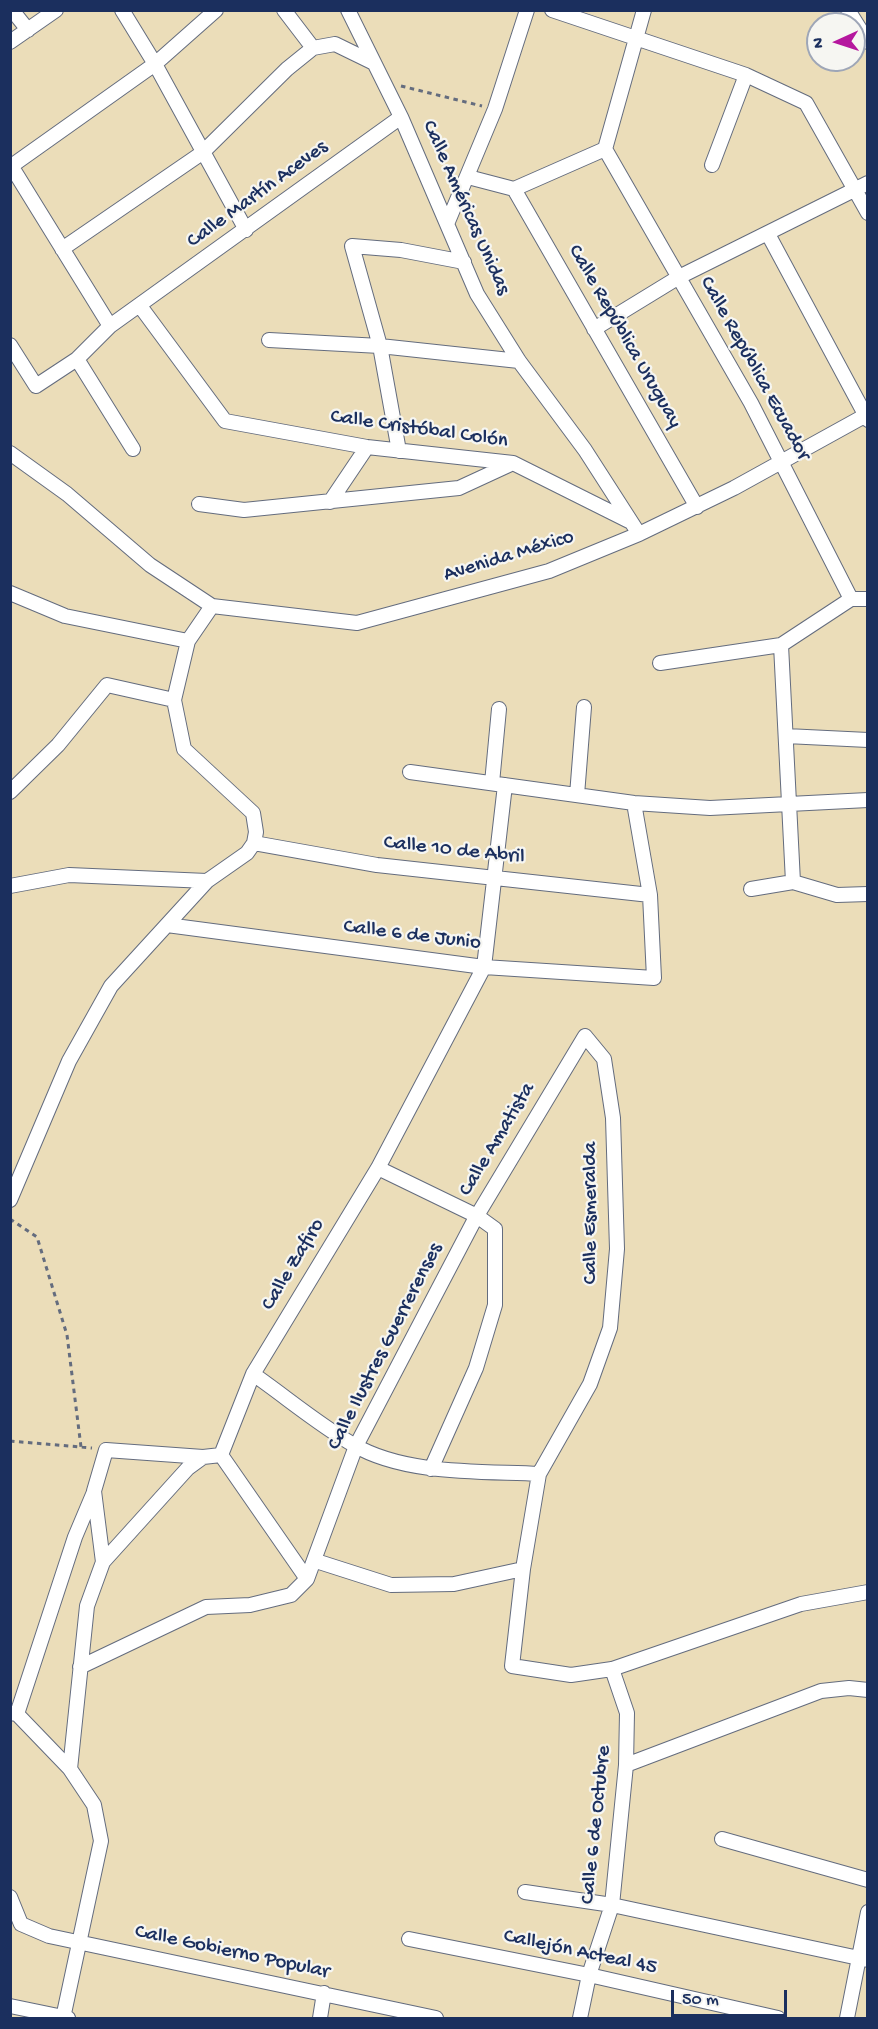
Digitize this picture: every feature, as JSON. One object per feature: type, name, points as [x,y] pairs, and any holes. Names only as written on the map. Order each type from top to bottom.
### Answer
[{"type":"street","points":[[12,10],[28,30]]},
{"type":"street","points":[[10,42],[56,10]]},
{"type":"street","points":[[122,10],[155,63],[246,230]]},
{"type":"street","points":[[110,326],[11,166],[155,63],[216,10]]},
{"type":"street","points":[[284,10],[313,48]]},
{"type":"street","name":"Calle Américas Unidas","points":[[348,10],[400,117],[477,294],[519,361],[585,450],[635,528]]},
{"type":"street","points":[[447,224],[495,109],[527,10]]},
{"type":"street","points":[[552,10],[635,40],[746,75],[806,103],[862,186],[867,213]]},
{"type":"street","points":[[468,177],[514,189],[605,149],[644,10]]},
{"type":"street","points":[[848,10],[867,42]]},
{"type":"street","points":[[62,249],[202,153],[286,69],[313,48],[335,44],[374,63]]},
{"type":"street","points":[[712,165],[746,75]]},
{"type":"street","name":"Calle Martín Aceves","points":[[10,345],[36,386],[77,358],[110,326],[400,117]]},
{"type":"street","name":"Calle República Ecuador","points":[[605,149],[783,463],[850,599]]},
{"type":"street","points":[[594,329],[679,277],[862,186]]},
{"type":"street","name":"Calle República Uruguay","points":[[514,189],[697,507]]},
{"type":"street","points":[[768,234],[867,416]]},
{"type":"street","points":[[399,451],[380,346],[352,246],[400,250],[464,262]]},
{"type":"street","name":"Calle Cristóbal Colón","points":[[140,306],[225,421],[367,447],[513,463],[635,528]]},
{"type":"street","points":[[269,340],[380,346],[519,361]]},
{"type":"street","points":[[77,358],[133,449]]},
{"type":"street","name":"Avenida México","points":[[212,606],[357,623],[549,571],[635,528],[697,507],[867,416]]},
{"type":"street","points":[[330,502],[367,447]]},
{"type":"street","points":[[10,453],[67,494],[150,566],[212,606],[188,641],[174,700],[184,749],[253,813],[256,832],[254,843],[247,853],[207,881],[111,986],[69,1061],[10,1200]]},
{"type":"street","points":[[199,504],[244,510],[459,488],[513,463]]},
{"type":"street","points":[[10,593],[65,616],[188,641]]},
{"type":"street","points":[[660,663],[781,645],[850,599],[867,598]]},
{"type":"street","points":[[781,645],[787,802],[793,882]]},
{"type":"street","points":[[10,792],[58,745],[107,686],[174,700]]},
{"type":"street","points":[[578,795],[584,707]]},
{"type":"street","points":[[484,967],[498,784],[499,709]]},
{"type":"street","points":[[786,736],[867,740]]},
{"type":"street","points":[[410,772],[634,803],[710,808],[787,802],[867,800]]},
{"type":"street","points":[[634,803],[650,895]]},
{"type":"street","name":"Calle 10 de Abril","points":[[254,843],[377,865],[650,895]]},
{"type":"street","points":[[10,886],[69,875],[207,881]]},
{"type":"street","points":[[751,889],[793,882],[837,895],[867,894]]},
{"type":"street","name":"Calle 6 de Junio","points":[[167,925],[484,967],[654,978],[650,895]]},
{"type":"street","name":"Calle Zafiro","points":[[221,1455],[253,1374],[378,1168],[484,967]]},
{"type":"street","name":"Calle Amatista","points":[[432,1469],[476,1368],[495,1305],[495,1229],[477,1216],[585,1036]]},
{"type":"street","name":"Calle Esmeralda","points":[[585,1036],[604,1059],[613,1118],[617,1249],[611,1316],[590,1384],[539,1474],[523,1569],[512,1666],[570,1675],[612,1669]]},
{"type":"street","points":[[378,1168],[477,1216]]},
{"type":"street","name":"Calle Ilustres Guerrerenses","points":[[81,1667],[206,1607],[250,1605],[291,1595],[307,1579],[316,1561],[356,1446],[477,1216]]},
{"type":"street","points":[[253,1374],[356,1446],[402,1463],[432,1469],[539,1474]]},
{"type":"street","points":[[10,2006],[65,2018],[101,1841],[94,1805],[70,1769],[14,1714],[75,1537],[94,1491],[106,1450],[221,1455],[307,1579]]},
{"type":"street","points":[[70,1769],[87,1606],[103,1562],[188,1468],[203,1456]]},
{"type":"street","points":[[94,1491],[103,1562]]},
{"type":"street","points":[[316,1561],[391,1585],[454,1584],[523,1569]]},
{"type":"street","points":[[612,1669],[801,1604],[867,1592]]},
{"type":"street","name":"Calle 6 de Octubre","points":[[580,2019],[589,1975],[612,1905],[626,1765],[627,1713],[612,1669]]},
{"type":"street","points":[[626,1765],[821,1692],[849,1688],[867,1690]]},
{"type":"street","points":[[722,1839],[867,1880]]},
{"type":"street","points":[[525,1892],[612,1905],[863,1959]]},
{"type":"street","name":"Calle Gobierno Popular","points":[[10,1897],[21,1923],[49,1936],[436,2019]]},
{"type":"street","points":[[847,2019],[863,1959],[867,1912]]},
{"type":"street","name":"Callejón Acteal 45","points":[[409,1939],[589,1975],[778,2019]]},
{"type":"street","points":[[320,2019],[324,1994]]},
{"type":"path","points":[[383,82],[495,109]]},
{"type":"path","points":[[10,1219],[37,1237],[68,1335],[81,1447]]},
{"type":"path","points":[[10,1442],[106,1450]]}]
